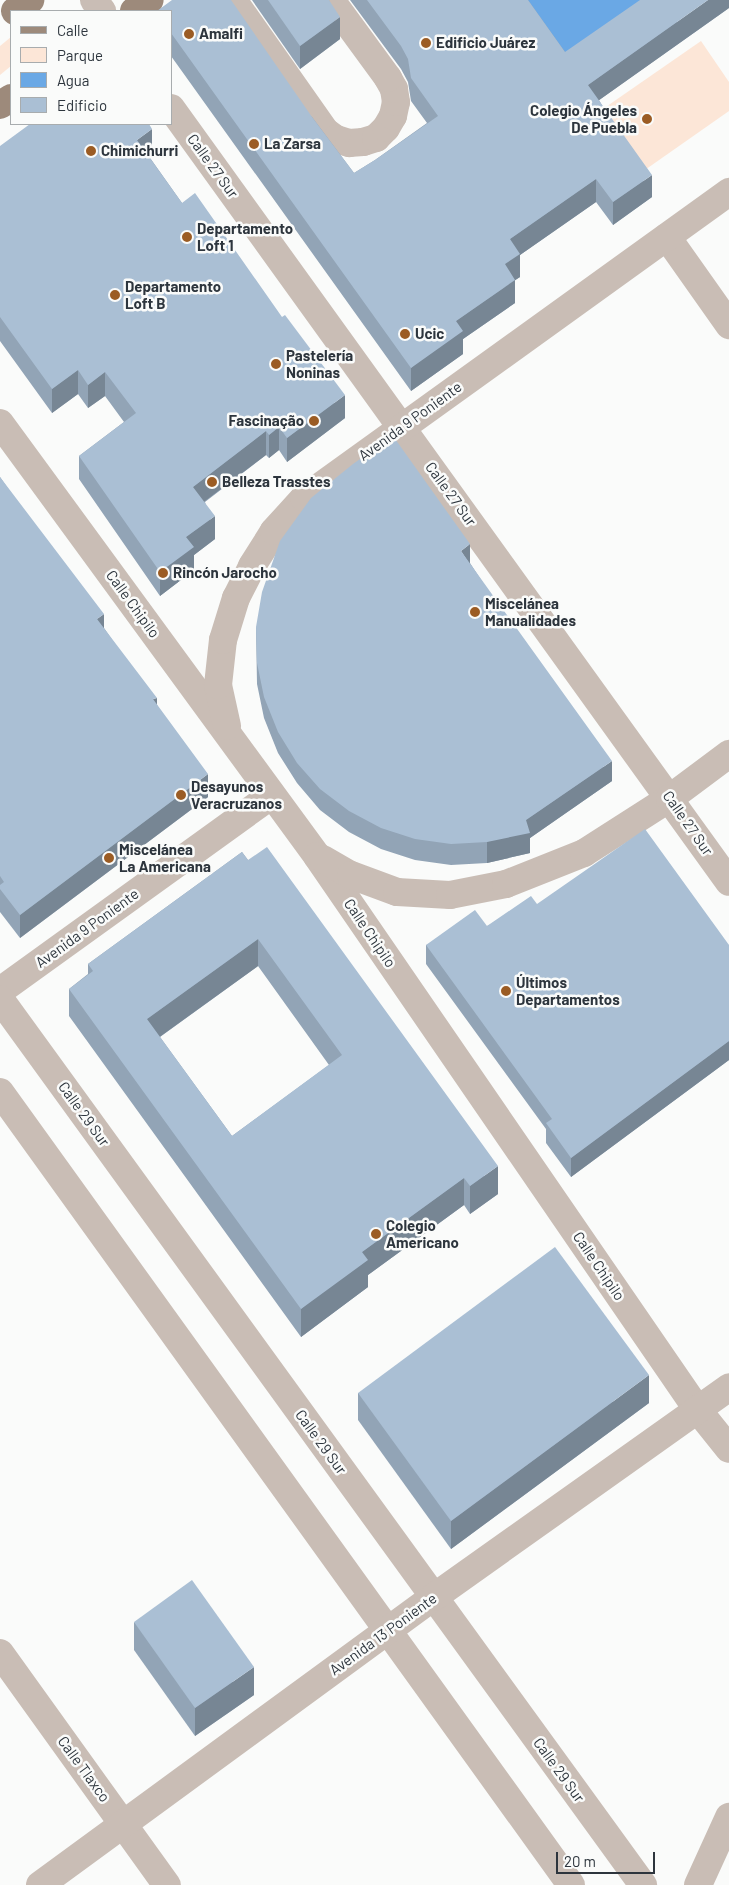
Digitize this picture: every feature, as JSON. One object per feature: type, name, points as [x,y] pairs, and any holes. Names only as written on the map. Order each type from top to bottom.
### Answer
[{"type":"main road","points":[[16,10],[30,0]]},
{"type":"main road","points":[[135,10],[150,0]]},
{"type":"street","points":[[233,0],[325,131],[342,141],[363,142],[376,138],[386,128],[394,109],[394,89],[331,0]]},
{"type":"street","name":"Calle 27 Sur","points":[[172,109],[729,882]]},
{"type":"street","name":"Avenida 9 Poniente","points":[[228,735],[218,685],[223,640],[236,598],[252,566],[274,531],[304,498],[729,192]]},
{"type":"street","points":[[667,237],[729,325]]},
{"type":"street","name":"Calle Chipilo","points":[[0,423],[317,856],[697,1409],[729,1449]]},
{"type":"street","points":[[317,856],[351,875],[397,892],[450,895],[506,884],[584,853],[670,798],[729,754]]},
{"type":"street","name":"Avenida 9 Poniente","points":[[0,990],[272,795]]},
{"type":"street","name":"Calle 29 Sur","points":[[0,998],[642,1885]]},
{"type":"street","points":[[0,1092],[571,1885]]},
{"type":"street","name":"Avenida 13 Poniente","points":[[40,1885],[434,1597],[729,1386]]},
{"type":"street","name":"Calle Tlaxco","points":[[0,1653],[167,1885]]},
{"type":"street","points":[[698,1885],[729,1817]]},
{"type":"green space","points":[[10,38],[10,67],[0,75],[0,46]]},
{"type":"green space","points":[[701,41],[729,82],[729,111],[642,172],[600,111]]},
{"type":"water","points":[[516,0],[662,0],[566,71]]},
{"type":"building","points":[[172,0],[231,0],[312,117],[354,173],[438,116],[411,78],[408,59],[401,46],[367,0],[528,0],[565,52],[640,0],[708,0],[588,85],[652,175],[613,202],[596,179],[510,239],[520,254],[505,264],[515,280],[456,321],[463,331],[411,368],[172,34],[172,10],[158,10]]},
{"type":"building","points":[[268,0],[329,0],[340,17],[300,46]]},
{"type":"building","points":[[29,125],[150,125],[152,129],[137,140],[182,203],[195,193],[282,317],[285,315],[345,395],[287,438],[279,427],[269,435],[266,431],[193,487],[215,516],[186,537],[194,547],[160,572],[79,456],[136,413],[105,372],[88,385],[78,370],[52,389],[0,317],[0,146]]},
{"type":"building","points":[[393,436],[470,544],[461,551],[612,761],[526,820],[530,833],[487,842],[451,844],[415,839],[381,828],[349,811],[320,789],[297,763],[278,732],[264,697],[257,663],[256,627],[262,592],[280,541],[311,498],[353,464]]},
{"type":"building","points":[[0,477],[104,614],[97,619],[157,698],[153,699],[208,774],[20,915],[0,889],[0,885],[4,882],[0,876]]},
{"type":"building","points":[[645,829],[729,945],[729,1041],[571,1158],[546,1123],[552,1119],[426,945],[475,910],[487,926],[531,896],[537,904]]},
{"type":"building","points":[[267,847],[498,1166],[470,1186],[464,1178],[362,1252],[368,1260],[301,1309],[69,989],[93,971],[88,964],[242,852],[248,860]],"holes":[[[258,939],[342,1055],[232,1136],[147,1019]]]},
{"type":"building","points":[[555,1247],[649,1375],[451,1521],[358,1393]]},
{"type":"building","points":[[192,1580],[254,1667],[195,1708],[134,1622]]},
{"type":"place","name":"Amalfi","points":[[189,34]]},
{"type":"place","name":"Edificio Juárez","points":[[426,43]]},
{"type":"place","name":"Colegio Ángeles De Puebla","points":[[647,119]]},
{"type":"place","name":"La Zarsa","points":[[254,144]]},
{"type":"place","name":"Chimichurri","points":[[91,151]]},
{"type":"place","name":"Departamento Loft 1","points":[[187,237]]},
{"type":"place","name":"Departamento Loft B","points":[[115,295]]},
{"type":"place","name":"Ucic","points":[[405,334]]},
{"type":"place","name":"Pastelería Noninas","points":[[276,364]]},
{"type":"place","name":"Fascinação","points":[[314,421]]},
{"type":"place","name":"Belleza Trasstes","points":[[212,482]]},
{"type":"place","name":"Rincón Jarocho","points":[[163,573]]},
{"type":"place","name":"Miscelánea Manualidades","points":[[475,612]]},
{"type":"place","name":"Desayunos Veracruzanos","points":[[181,795]]},
{"type":"place","name":"Miscelánea La Americana","points":[[109,858]]},
{"type":"place","name":"Últimos Departamentos","points":[[506,991]]},
{"type":"place","name":"Colegio Americano","points":[[376,1234]]}]
